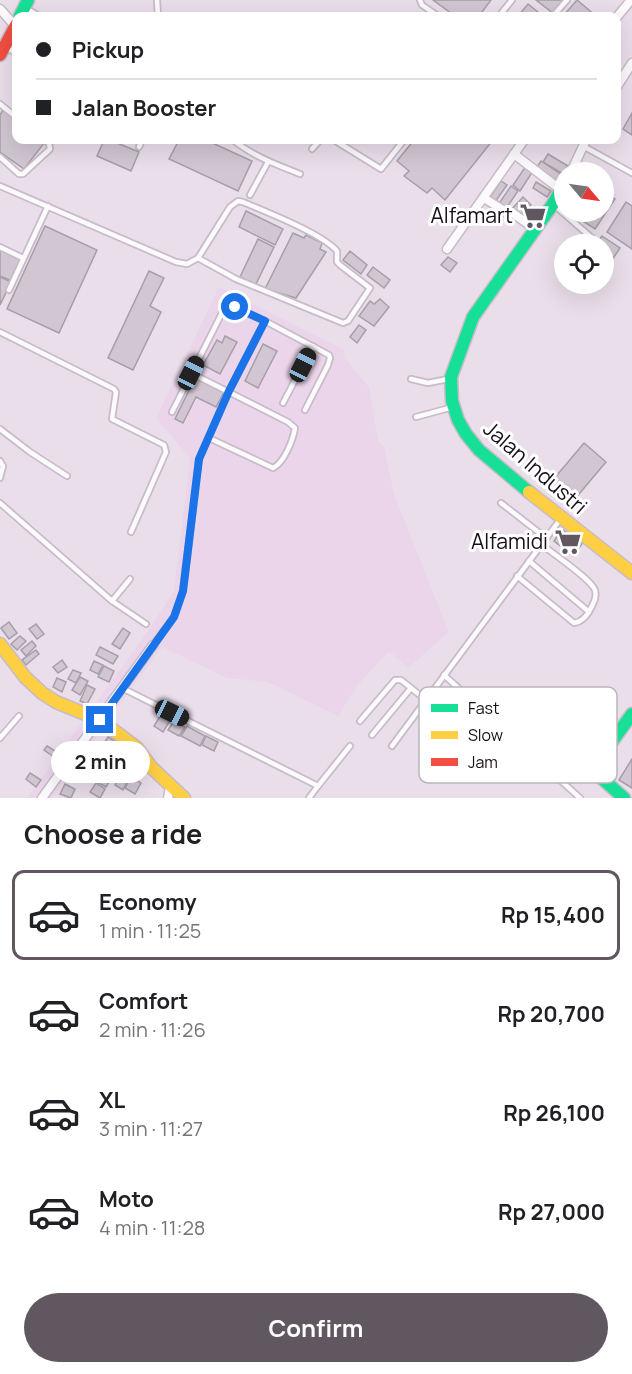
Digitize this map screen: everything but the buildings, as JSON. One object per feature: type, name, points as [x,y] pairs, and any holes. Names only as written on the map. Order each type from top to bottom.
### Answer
[{"type":"main road","name":"Jalan Industri","points":[[553,204],[472,317],[451,378],[450,391],[453,407],[466,434],[475,445],[561,519],[632,573]]},
{"type":"main road","points":[[0,644],[25,677],[42,693],[57,702],[100,720],[137,748],[169,793],[184,798]]},
{"type":"main road","points":[[617,735],[632,714]]},
{"type":"main road","points":[[607,783],[624,798]]},
{"type":"street","points":[[621,12],[631,0]]},
{"type":"street","points":[[621,80],[632,63]]},
{"type":"street","points":[[447,249],[521,144]]},
{"type":"street","points":[[577,162],[584,144]]},
{"type":"street","points":[[514,154],[554,182]]},
{"type":"street","points":[[484,198],[506,212],[514,214],[535,230]]},
{"type":"street","points":[[42,798],[153,645]]},
{"type":"lane","points":[[420,0],[422,5],[432,12]]},
{"type":"lane","points":[[502,12],[512,0]]},
{"type":"lane","points":[[556,12],[567,0]]},
{"type":"lane","points":[[0,104],[12,114]]},
{"type":"lane","points":[[0,157],[23,174],[50,149],[48,144]]},
{"type":"lane","points":[[238,144],[268,162],[300,174]]},
{"type":"lane","points":[[312,149],[316,144]]},
{"type":"lane","points":[[340,144],[381,169],[401,144]]},
{"type":"lane","points":[[586,144],[632,173]]},
{"type":"lane","points":[[250,195],[268,162]]},
{"type":"lane","points":[[0,186],[176,262],[187,264],[198,258],[230,207],[238,201],[243,202],[304,230],[333,247],[340,266],[370,288],[348,321],[343,323],[236,279],[198,258]]},
{"type":"lane","points":[[553,204],[587,234]]},
{"type":"lane","points":[[9,290],[48,206]]},
{"type":"lane","points":[[0,247],[23,258]]},
{"type":"lane","points":[[172,412],[227,306],[235,307],[265,321],[313,346],[330,358],[305,410]]},
{"type":"lane","points":[[153,645],[174,617],[183,591],[197,469],[203,449],[229,391],[265,321]]},
{"type":"lane","points":[[0,332],[114,389],[112,419],[164,446],[166,452],[130,532]]},
{"type":"lane","points":[[283,403],[313,346]]},
{"type":"lane","points":[[191,373],[293,425],[294,432],[278,466],[273,468],[209,438]]},
{"type":"lane","points":[[411,379],[428,383],[451,378]]},
{"type":"lane","points":[[416,417],[453,407]]},
{"type":"lane","points":[[0,429],[67,476]]},
{"type":"lane","points":[[0,461],[3,466],[0,478]]},
{"type":"lane","points":[[0,503],[112,601],[146,624]]},
{"type":"lane","points":[[501,503],[546,538]]},
{"type":"lane","points":[[435,687],[561,519]]},
{"type":"lane","points":[[517,576],[574,622],[581,621],[589,612],[596,595],[590,582],[541,544]]},
{"type":"lane","points":[[529,561],[589,612]]},
{"type":"lane","points":[[112,601],[130,579]]},
{"type":"lane","points":[[444,675],[457,687]]},
{"type":"lane","points":[[360,721],[395,680],[401,680],[419,694]]},
{"type":"lane","points":[[122,688],[318,786]]},
{"type":"lane","points":[[372,735],[411,688]]},
{"type":"lane","points":[[392,746],[419,709]]},
{"type":"lane","points":[[0,738],[20,716]]},
{"type":"lane","points":[[309,798],[350,746]]},
{"type":"lane","points":[[563,783],[580,798]]},
{"type":"shaded area","points":[[219,287],[345,350],[343,356],[369,387],[378,441],[384,447],[395,497],[449,632],[408,668],[389,651],[357,686],[338,716],[268,682],[227,678],[162,647],[52,798],[27,798],[143,638],[174,591],[190,458],[156,418]]},
{"type":"traffic: fast","points":[[22,12],[28,0]]},
{"type":"traffic: fast","points":[[529,492],[479,450],[466,434],[458,420],[452,401],[451,377],[473,317],[554,202]]},
{"type":"traffic: fast","points":[[617,735],[632,714]]},
{"type":"traffic: fast","points":[[607,783],[624,798]]},
{"type":"traffic: slow","points":[[529,492],[632,573]]},
{"type":"traffic: slow","points":[[0,644],[25,677],[42,693],[56,702],[100,720],[137,748],[151,767],[184,798]]},
{"type":"traffic: jam","points":[[0,55],[12,32]]},
{"type":"place","name":"Alfamart","points":[[533,216]]},
{"type":"place","name":"Alfamidi","points":[[568,542]]},
{"type":"route","points":[[100,720],[174,617],[179,606],[183,591],[199,459],[229,391],[265,321],[235,307]]}]
